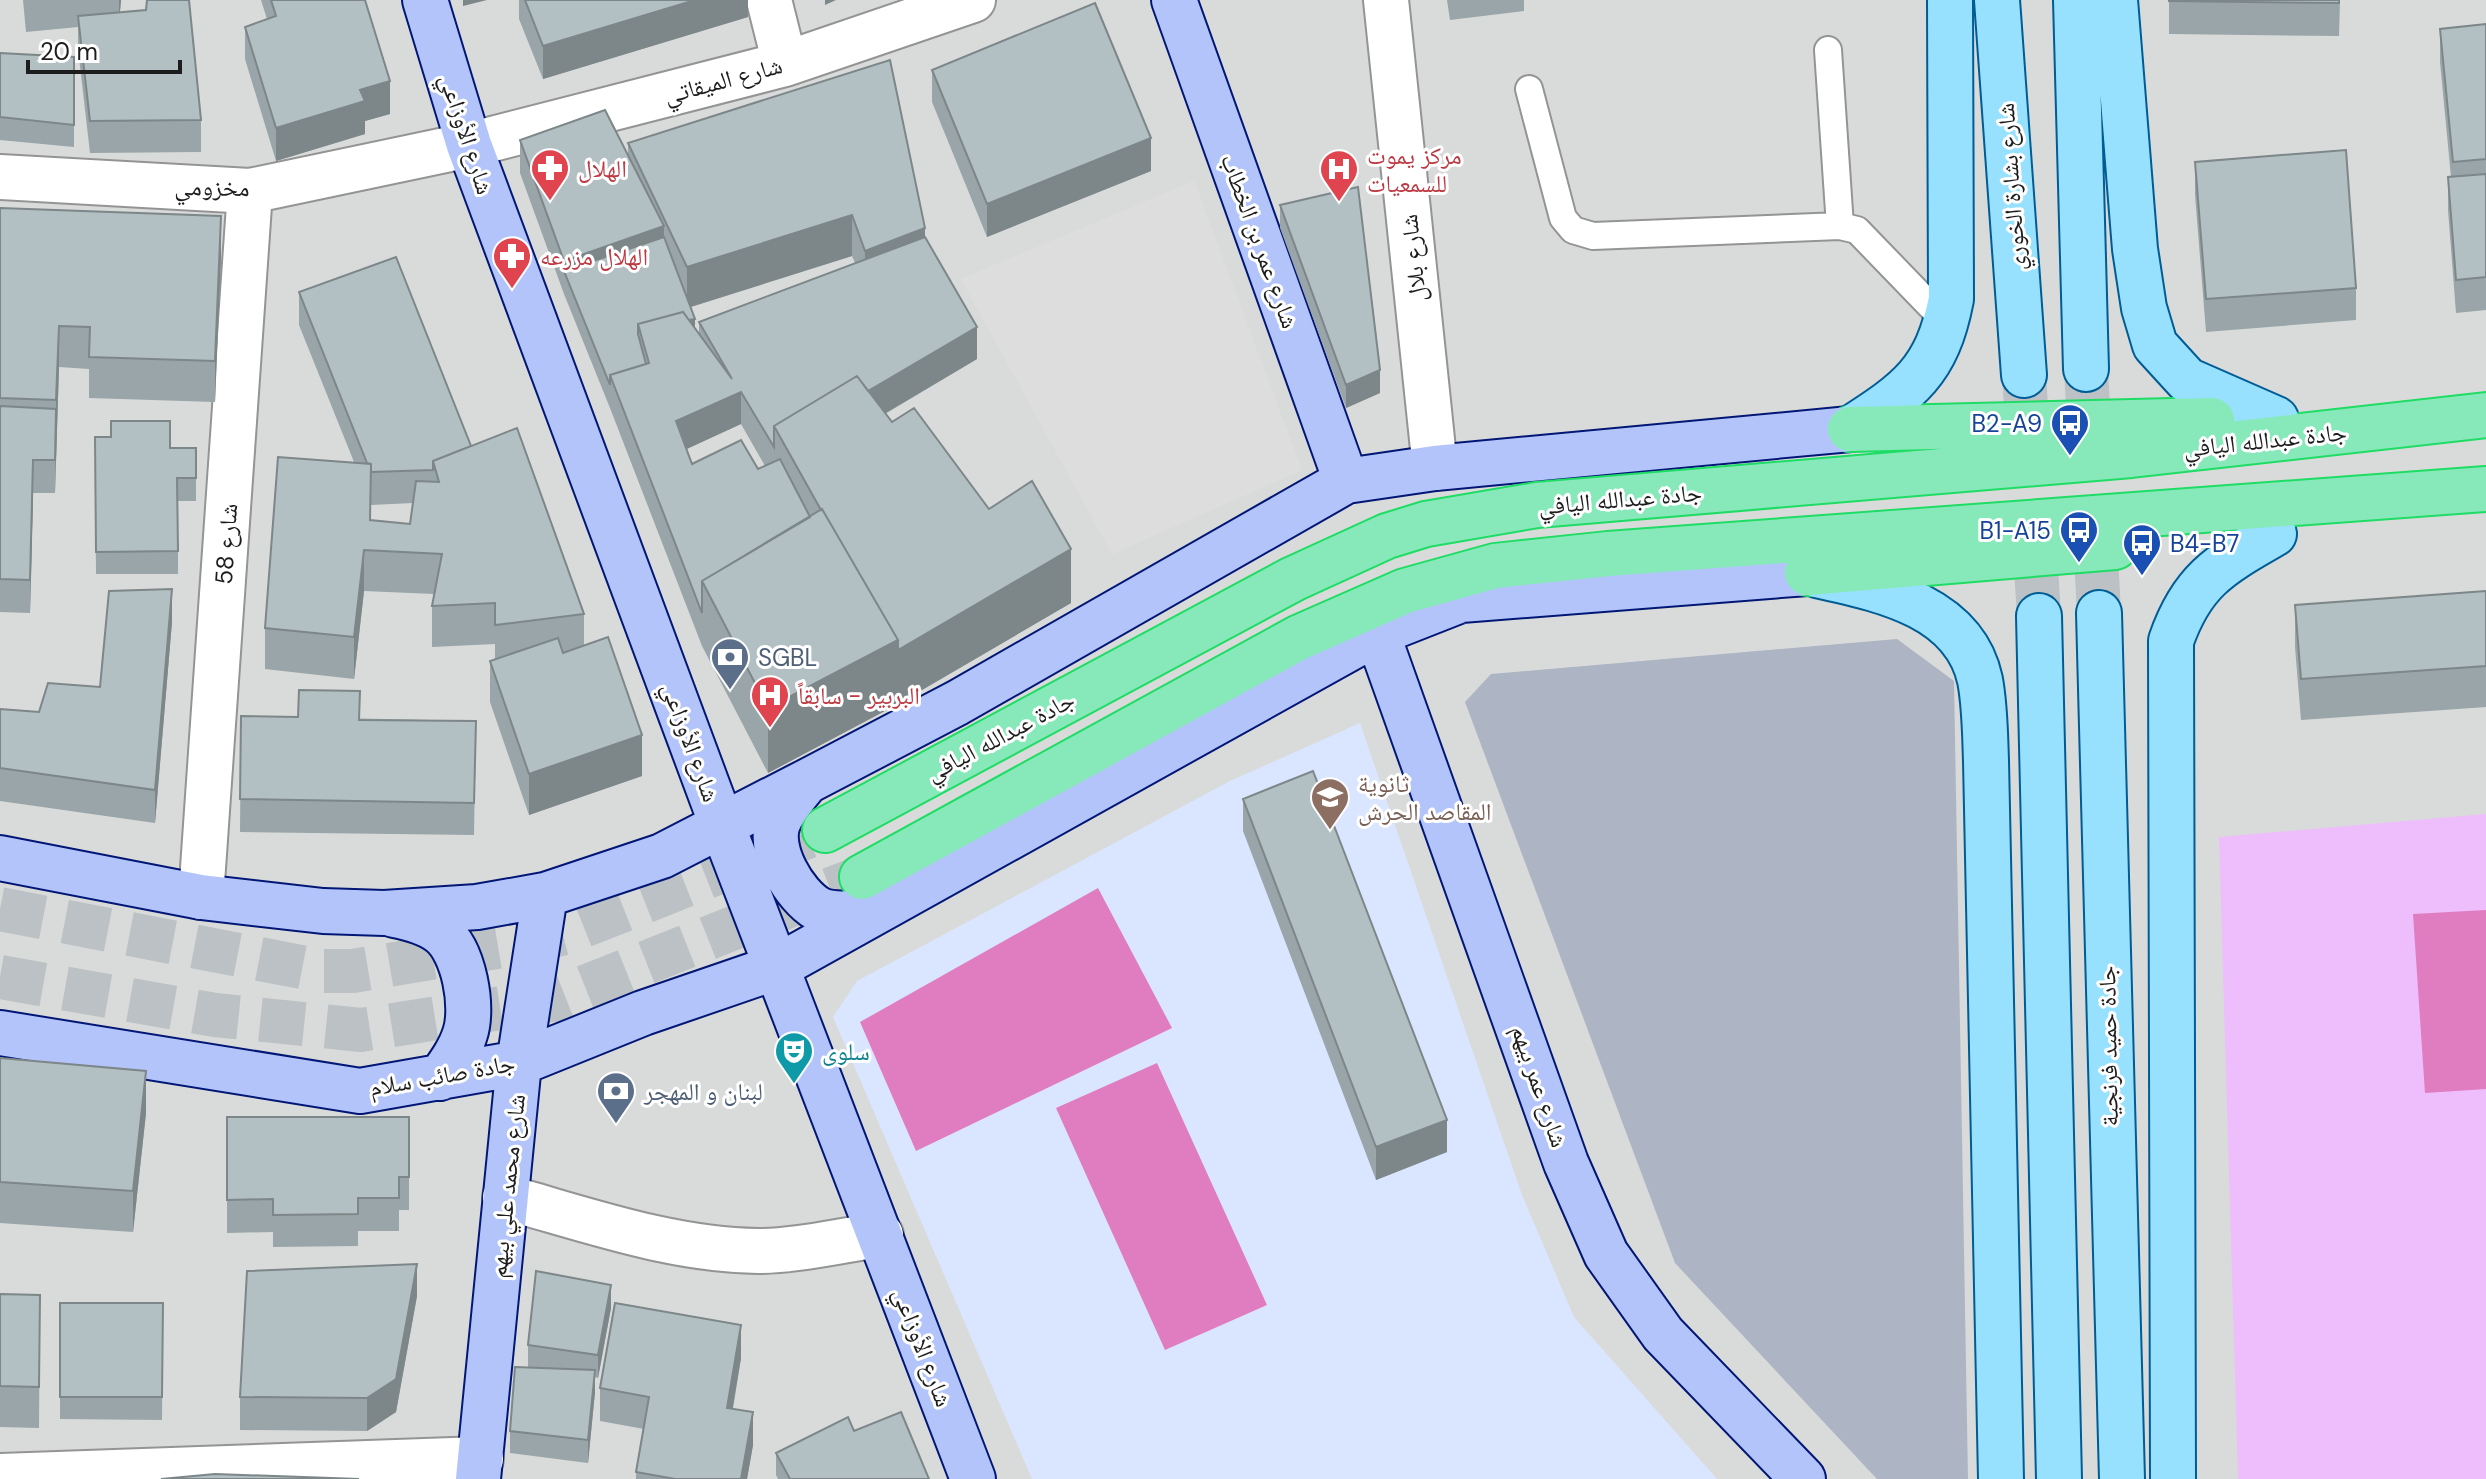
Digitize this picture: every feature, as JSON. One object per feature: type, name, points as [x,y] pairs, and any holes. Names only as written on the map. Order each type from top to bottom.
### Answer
[{"type":"highway","points":[[1850,429],[2486,415]]},
{"type":"highway","name":"جادة عبدالله اليافي","points":[[825,830],[1293,579],[1387,536],[1426,524],[1537,505],[2131,455],[2486,415]]},
{"type":"highway","points":[[868,894],[1298,638],[1405,591],[1453,575],[1495,566],[1608,554],[2486,489]]},
{"type":"highway","points":[[1807,573],[2274,534],[2486,508]]},
{"type":"main road","points":[[1850,429],[1902,396],[1922,375],[1937,352],[1946,322],[1951,285],[1950,0]]},
{"type":"main road","name":"شارع بشارة الخوري","points":[[1997,0],[2024,375]]},
{"type":"main road","points":[[2076,0],[2086,369]]},
{"type":"main road","points":[[2115,0],[2135,249],[2144,308],[2155,345],[2187,380],[2276,419]]},
{"type":"main road","points":[[2173,1479],[2171,641],[2181,612],[2197,586],[2216,567],[2274,534]]},
{"type":"main road","points":[[1807,573],[1898,595],[1923,607],[1964,646],[1980,677],[1986,761],[2001,1479]]},
{"type":"main road","name":"جادة حميد فرنجية","points":[[2099,613],[2122,1479]]},
{"type":"main road","points":[[2039,616],[2059,1479]]},
{"type":"street","name":"شارع الأوزاعي","points":[[425,0],[469,145],[722,825],[973,1479]]},
{"type":"street","points":[[769,0],[785,64]]},
{"type":"street","name":"شارع الميقاتي","points":[[469,145],[785,64],[973,0]]},
{"type":"street","name":"شارع عمر بن الخطاب","points":[[1174,0],[1346,481]]},
{"type":"street","name":"شارع بلال","points":[[1386,0],[1435,468]]},
{"type":"street","name":"مخزومي","points":[[0,177],[250,191],[469,145]]},
{"type":"street","name":"شارع 58","points":[[201,897],[250,191]]},
{"type":"street","name":"جادة عبدالله اليافي","points":[[722,825],[957,703],[1346,481],[1435,468],[1850,429]]},
{"type":"street","points":[[806,782],[777,824],[776,839],[781,860],[803,897],[818,909],[833,913],[1377,633],[1461,600],[1807,573]]},
{"type":"street","name":"شارع عمر بيهم","points":[[1377,633],[1566,1163],[1606,1254],[1663,1334],[1803,1479]]},
{"type":"street","points":[[0,858],[201,897],[323,911],[384,913],[477,907],[545,895],[662,856],[722,825]]},
{"type":"street","points":[[777,967],[868,894]]},
{"type":"street","name":"شارع محمد علي بيهم","points":[[479,1469],[519,1063],[545,895]]},
{"type":"street","points":[[384,913],[417,919],[442,933],[455,951],[468,1005],[466,1030],[440,1078]]},
{"type":"street","name":"جادة صائب سلام","points":[[0,1033],[360,1091],[519,1063],[643,1013],[777,967]]},
{"type":"street","points":[[505,1197],[662,1240],[731,1250],[763,1251],[881,1235]]},
{"type":"street","points":[[0,1476],[479,1469]]},
{"type":"lane","points":[[1828,50],[1840,226]]},
{"type":"lane","points":[[1529,89],[1563,218],[1573,230],[1593,236],[1840,226],[1857,230],[1873,242],[1946,322]]},
{"type":"shaded area","points":[[0,0],[2486,0],[2486,1479],[0,1479]]},
{"type":"shaded area","points":[[1194,181],[1302,470],[1112,554],[961,279]]},
{"type":"shaded area","points":[[1897,639],[1954,681],[1968,1479],[1877,1479],[1675,1263],[1465,702],[1491,674]]},
{"type":"shaded area","points":[[1360,723],[1522,1195],[1574,1317],[1717,1479],[1032,1479],[833,1017],[857,981],[1230,781]]},
{"type":"shaded area","points":[[2486,814],[2486,1479],[2238,1479],[2219,837]]},
{"type":"shaded area","points":[[1098,888],[1172,1028],[916,1151],[860,1022]]},
{"type":"shaded area","points":[[2486,910],[2486,1089],[2425,1093],[2413,914]]},
{"type":"shaded area","points":[[1157,1063],[1267,1305],[1165,1350],[1056,1108]]},
{"type":"building","points":[[147,0],[189,0],[201,120],[90,121],[78,16],[146,10]]},
{"type":"building","points":[[271,0],[365,0],[390,81],[360,90],[365,101],[276,128],[245,27],[276,16]]},
{"type":"building","points":[[525,0],[695,0],[543,46]]},
{"type":"building","points":[[2339,0],[2339,3],[2169,1]]},
{"type":"building","points":[[1095,3],[1151,138],[987,204],[932,70]]},
{"type":"building","points":[[2486,24],[2486,159],[2453,162],[2440,29]]},
{"type":"building","points":[[0,53],[74,57],[74,125],[0,117]]},
{"type":"building","points":[[890,60],[925,228],[865,251],[852,215],[687,267],[628,143]]},
{"type":"building","points":[[605,110],[664,226],[564,261],[520,140]]},
{"type":"building","points":[[2346,150],[2356,288],[2206,299],[2195,162]]},
{"type":"building","points":[[2486,174],[2486,277],[2456,280],[2448,177]]},
{"type":"building","points":[[1358,187],[1380,370],[1346,385],[1280,205]]},
{"type":"building","points":[[0,208],[221,216],[215,361],[89,357],[90,327],[59,326],[56,400],[0,398]]},
{"type":"building","points":[[664,237],[695,319],[689,320],[683,312],[638,324],[646,364],[610,375],[610,385],[564,271]]},
{"type":"building","points":[[925,237],[977,327],[868,391],[857,376],[774,426],[774,447],[741,392],[676,421],[692,464],[741,440],[758,469],[780,459],[810,517],[702,581],[702,613],[610,375],[649,363],[638,324],[683,312],[732,379],[699,322]]},
{"type":"building","points":[[396,257],[471,446],[433,461],[433,470],[371,472],[371,464],[367,463],[299,292]]},
{"type":"building","points":[[857,376],[892,422],[914,408],[989,509],[1032,481],[1071,549],[898,650],[898,640],[774,426]]},
{"type":"building","points":[[0,406],[56,409],[55,460],[33,460],[30,580],[0,579]]},
{"type":"building","points":[[111,421],[170,421],[170,448],[196,448],[196,478],[177,478],[178,551],[96,552],[95,437],[111,437]]},
{"type":"building","points":[[517,428],[584,614],[495,625],[495,603],[432,606],[442,554],[364,550],[354,637],[265,628],[278,457],[371,464],[370,520],[410,524],[416,481],[439,482],[433,461]]},
{"type":"building","points":[[822,509],[898,640],[768,708],[702,581]]},
{"type":"building","points":[[172,589],[155,790],[0,768],[0,709],[39,712],[48,683],[100,687],[109,591]]},
{"type":"building","points":[[2486,591],[2486,666],[2301,679],[2295,605]]},
{"type":"building","points":[[608,637],[642,735],[529,774],[490,661],[558,638],[563,653]]},
{"type":"building","points":[[299,690],[360,691],[359,720],[476,721],[474,803],[240,799],[241,716],[298,717]]},
{"type":"building","points":[[1313,771],[1447,1120],[1376,1147],[1243,799]]},
{"type":"building","points":[[0,1058],[146,1071],[133,1191],[0,1182]]},
{"type":"building","points":[[227,1117],[409,1117],[409,1177],[399,1177],[399,1198],[358,1198],[358,1214],[273,1215],[273,1199],[227,1200]]},
{"type":"building","points":[[417,1264],[396,1379],[367,1398],[240,1397],[247,1271]]},
{"type":"building","points":[[536,1271],[611,1285],[598,1355],[528,1345]]},
{"type":"building","points":[[0,1294],[40,1295],[39,1387],[0,1386]]},
{"type":"building","points":[[60,1303],[163,1303],[162,1397],[60,1397]]},
{"type":"building","points":[[615,1303],[741,1325],[727,1408],[753,1412],[741,1479],[675,1479],[636,1472],[649,1397],[600,1388]]},
{"type":"building","points":[[515,1367],[595,1370],[588,1440],[510,1431]]},
{"type":"building","points":[[901,1412],[929,1479],[790,1479],[776,1453],[848,1417],[854,1431]]},
{"type":"building","points":[[215,1474],[359,1479],[161,1479]]},
{"type":"tunnel","points":[[2086,369],[2099,613]]},
{"type":"tunnel","points":[[2024,375],[2039,616]]},
{"type":"tunnel","points":[[0,909],[322,971],[353,971],[533,941],[568,932],[825,830]]},
{"type":"tunnel","points":[[0,977],[215,1015],[361,1030],[552,1000],[862,877]]},
{"type":"place","name":"الهلال","points":[[550,202]]},
{"type":"place","name":"مركز يموت للسمعيات","points":[[1339,203]]},
{"type":"place","name":"الهلال مزرعه","points":[[512,290]]},
{"type":"place","name":"B2-A9","points":[[2070,457]]},
{"type":"place","name":"B1-A15","points":[[2079,564]]},
{"type":"place","name":"B4-B7","points":[[2142,577]]},
{"type":"place","name":"SGBL","points":[[730,691]]},
{"type":"place","name":"البربير - سابقاً","points":[[770,729]]},
{"type":"place","name":"ثانوية المقاصد الحرش","points":[[1330,831]]},
{"type":"place","name":"سلوى","points":[[794,1085]]},
{"type":"place","name":"لبنان و المهجر","points":[[616,1125]]}]
